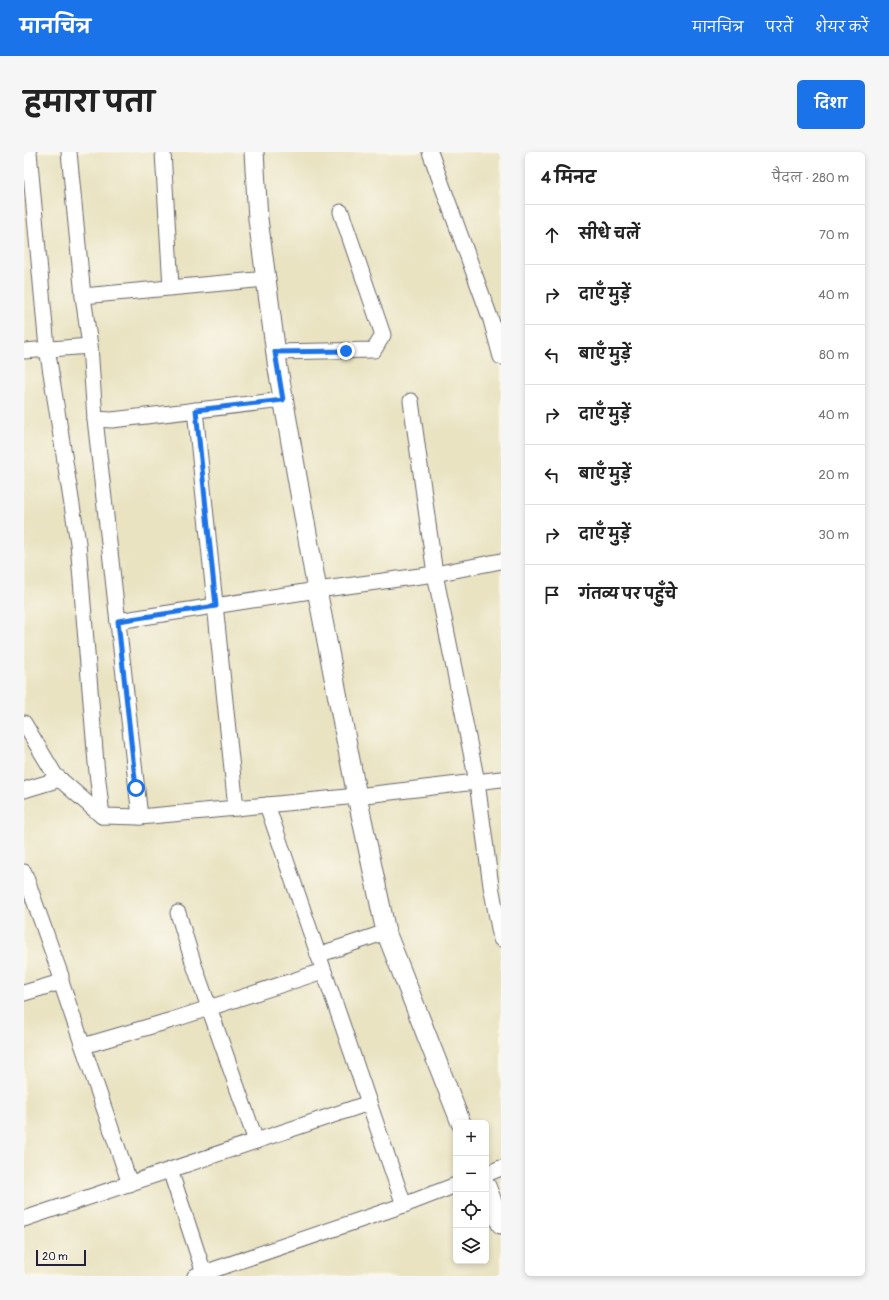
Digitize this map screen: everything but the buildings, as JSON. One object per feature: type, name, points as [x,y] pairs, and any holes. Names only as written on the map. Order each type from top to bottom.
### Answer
[{"type":"street","points":[[29,152],[47,348],[78,542],[96,763],[102,816]]},
{"type":"street","points":[[69,152],[83,296],[90,346],[95,419],[140,817]]},
{"type":"street","points":[[163,152],[171,287]]},
{"type":"street","points":[[254,152],[258,219],[275,352],[357,796],[386,932],[460,1120]]},
{"type":"street","points":[[430,152],[496,318],[501,357]]},
{"type":"street","points":[[275,352],[374,350],[383,335],[341,212]]},
{"type":"street","points":[[83,296],[266,279]]},
{"type":"street","points":[[24,351],[47,348],[90,346]]},
{"type":"street","points":[[95,419],[112,420],[283,400]]},
{"type":"street","points":[[412,401],[435,574],[494,862],[501,939]]},
{"type":"street","points":[[196,410],[236,808]]},
{"type":"street","points":[[118,621],[318,590],[435,574],[501,561]]},
{"type":"street","points":[[24,723],[55,775],[102,816],[140,817],[357,796],[501,779]]},
{"type":"street","points":[[24,790],[60,779]]},
{"type":"street","points":[[267,805],[404,1205]]},
{"type":"street","points":[[24,872],[61,976],[61,982],[130,1184]]},
{"type":"street","points":[[178,913],[209,1008],[256,1141]]},
{"type":"street","points":[[318,955],[386,932]]},
{"type":"street","points":[[83,1046],[209,1008],[323,971]]},
{"type":"street","points":[[24,992],[61,982]]},
{"type":"street","points":[[24,1219],[369,1103]]},
{"type":"street","points":[[489,1173],[501,1168]]},
{"type":"street","points":[[170,1170],[200,1274],[404,1205],[453,1186]]},
{"type":"street","points":[[488,1192],[501,1224]]},
{"type":"route","points":[[136,788],[118,621],[216,606],[196,410],[283,400],[275,352],[346,351]]}]
